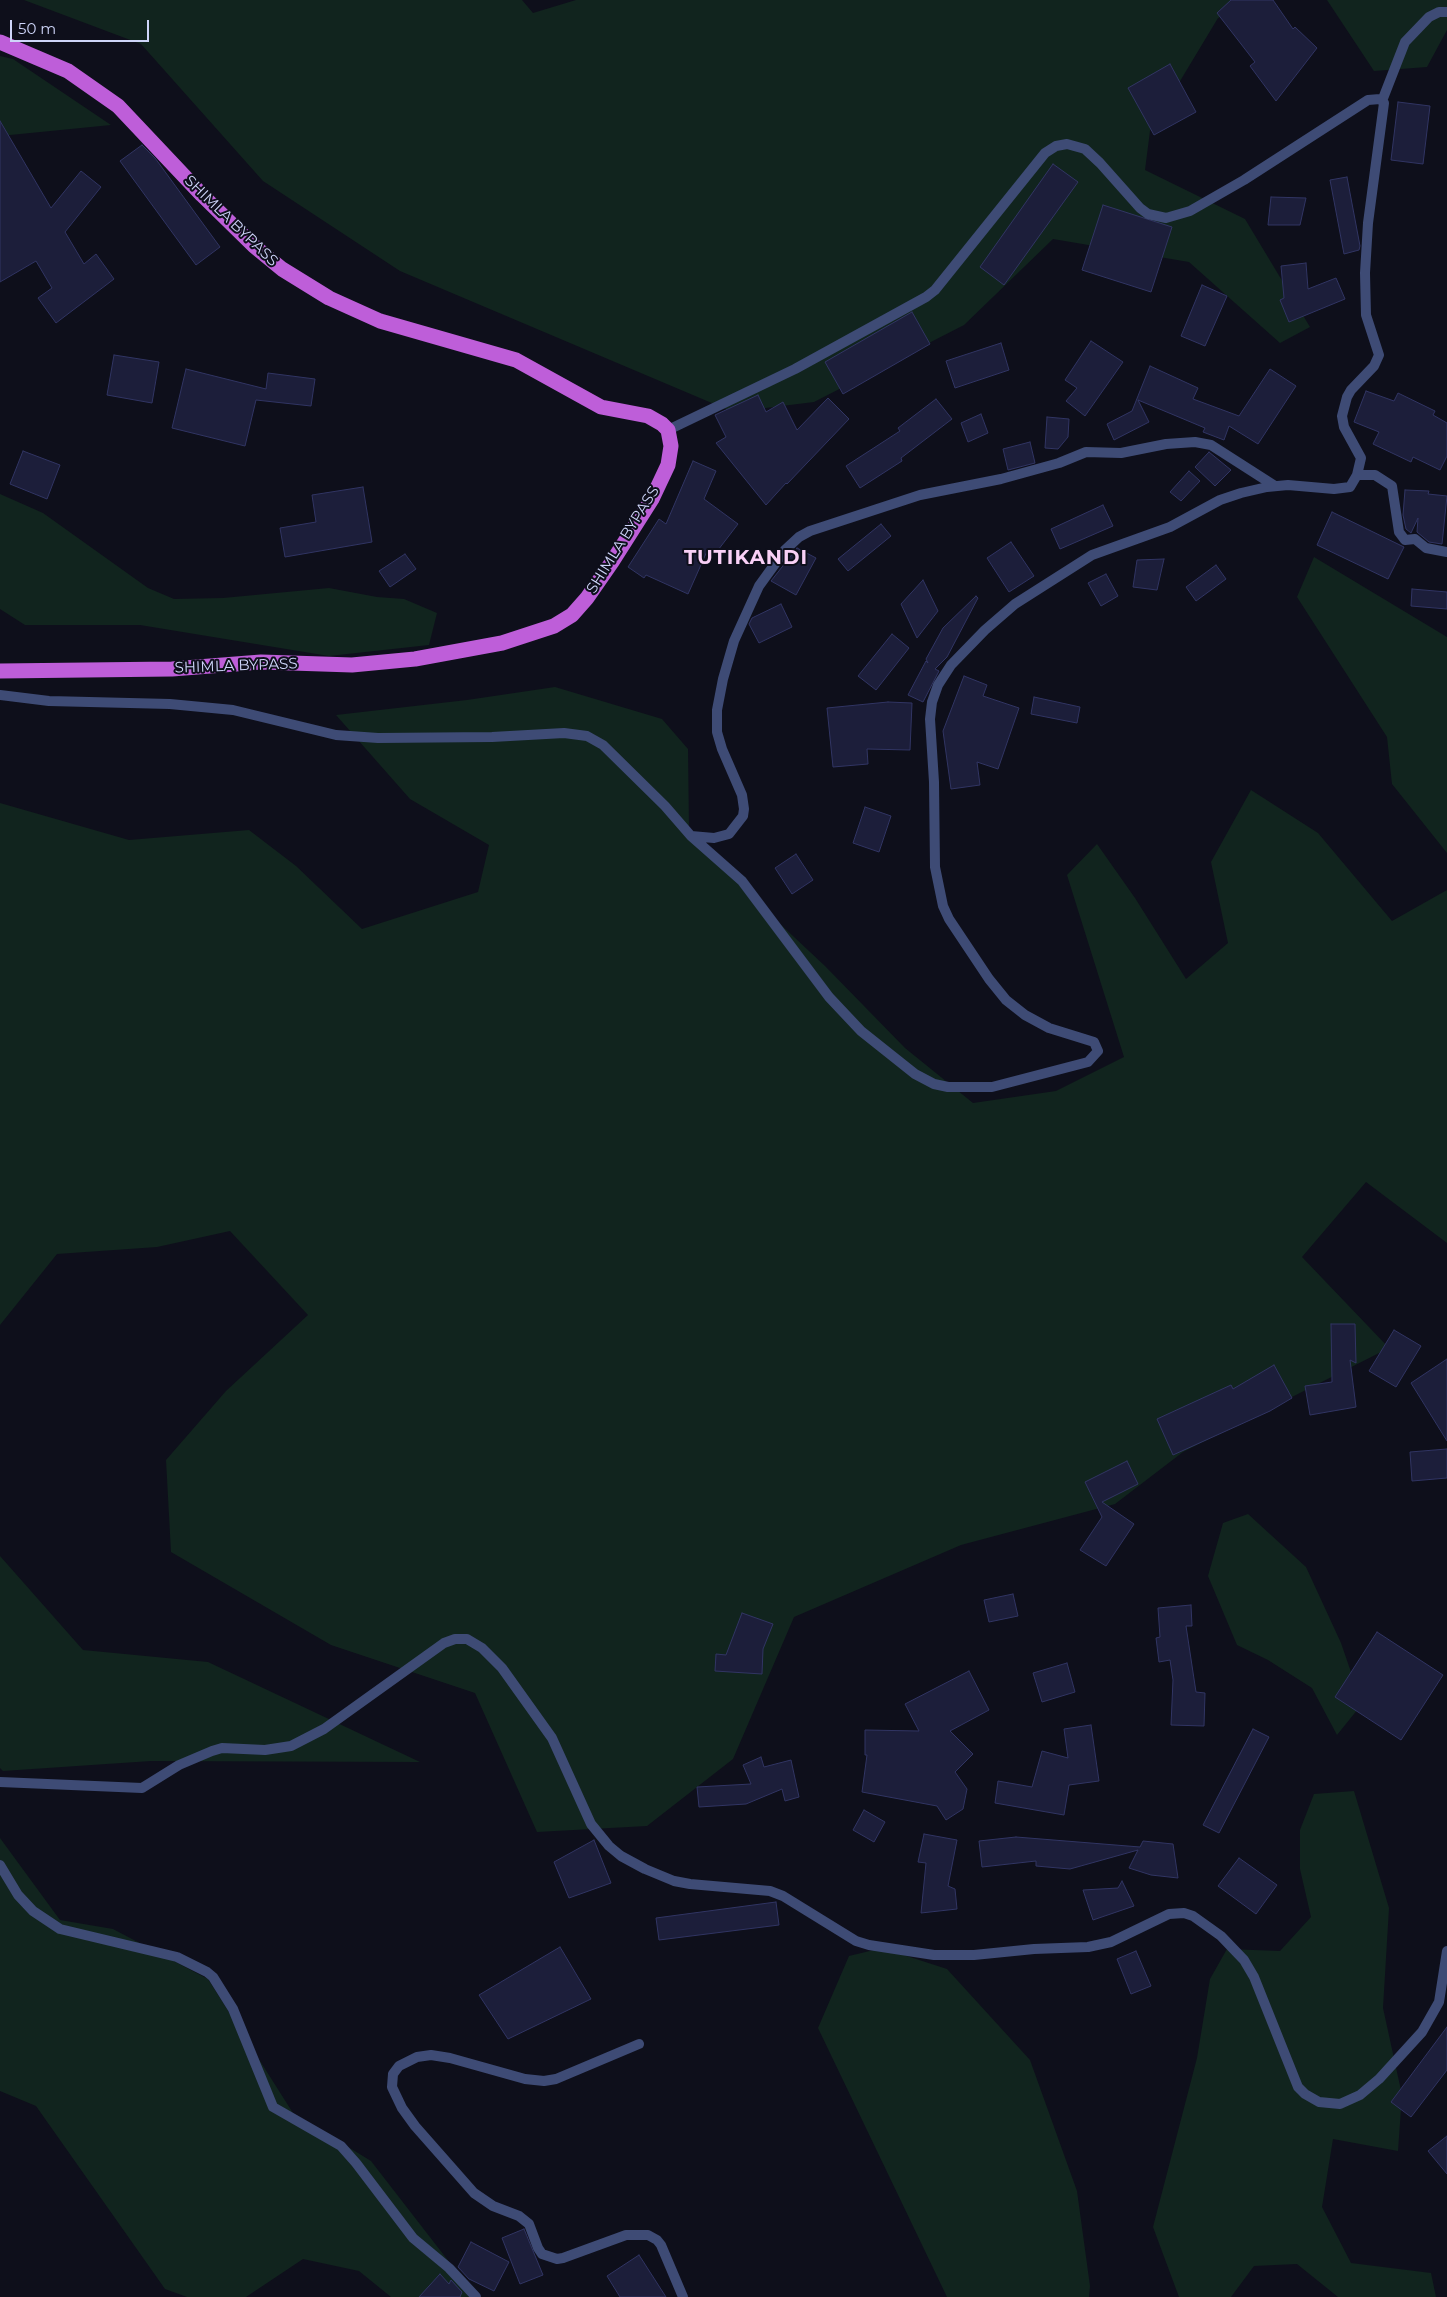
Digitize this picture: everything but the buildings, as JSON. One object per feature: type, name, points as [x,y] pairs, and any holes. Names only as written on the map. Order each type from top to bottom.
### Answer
[{"type":"highway","name":"SHIMLA BYPASS","points":[[0,42],[68,71],[118,106],[202,195],[254,246],[282,269],[329,298],[380,321],[516,360],[594,404],[611,410],[648,416],[668,430],[671,446],[668,465],[652,499],[587,598],[572,615],[554,626],[502,643],[415,658],[352,665],[261,662],[172,669],[0,671]]},
{"type":"street","points":[[1382,101],[1405,42],[1429,17],[1439,12],[1447,12]]},
{"type":"street","points":[[0,696],[49,701],[170,704],[233,710],[336,734],[378,738],[492,737],[564,733],[587,736],[603,745],[632,772],[691,836],[736,875],[749,889],[829,997],[886,1053],[924,1080],[948,1086],[992,1087],[1088,1062],[1098,1051],[1094,1042],[1049,1028],[1025,1015],[1006,1000],[989,979],[942,906],[935,867],[934,782],[930,719],[932,702],[938,685],[951,665],[985,630],[1015,604],[1092,555],[1170,527],[1220,500],[1241,493],[1275,486],[1342,489],[1350,487],[1357,475],[1361,458],[1344,427],[1342,416],[1351,390],[1374,366],[1379,356],[1366,315],[1365,283],[1368,222],[1385,106],[1382,101],[1376,99],[1368,100],[1244,180],[1190,211],[1176,216],[1158,217],[1148,214],[1140,208],[1086,149],[1067,144],[1056,146],[1045,153],[935,290],[795,368],[668,430]]},
{"type":"street","points":[[691,836],[714,838],[729,834],[743,816],[742,794],[722,750],[717,732],[718,702],[734,641],[748,608],[772,566],[792,541],[810,530],[920,495],[1001,479],[1059,463],[1086,452],[1121,453],[1166,444],[1195,442],[1211,445],[1275,486]]},
{"type":"street","points":[[1357,475],[1375,475],[1392,486],[1399,532],[1405,540],[1415,539],[1426,548],[1447,552]]},
{"type":"street","points":[[0,1782],[142,1788],[179,1765],[222,1748],[265,1750],[291,1746],[315,1735],[444,1643],[455,1639],[467,1640],[482,1648],[502,1668],[552,1738],[591,1824],[609,1846],[621,1856],[645,1869],[682,1882],[770,1891],[790,1900],[856,1941],[869,1945],[934,1955],[974,1955],[1034,1949],[1088,1947],[1111,1942],[1169,1914],[1184,1913],[1192,1916],[1221,1936],[1244,1960],[1254,1977],[1298,2087],[1305,2094],[1319,2102],[1340,2104],[1360,2095],[1379,2079],[1422,2032],[1439,2002],[1447,1951]]},
{"type":"street","points":[[0,1865],[18,1895],[33,1911],[60,1929],[177,1957],[213,1977],[233,2009],[273,2107],[341,2146],[413,2238],[448,2268],[476,2297]]},
{"type":"street","points":[[639,2044],[556,2079],[544,2081],[525,2079],[450,2058],[431,2055],[417,2057],[399,2066],[391,2080],[392,2088],[402,2108],[461,2179],[482,2199],[519,2216],[529,2224],[542,2254],[557,2259],[563,2258],[626,2236],[648,2235],[657,2240],[661,2245],[682,2297]]},
{"type":"green space","points":[[24,0],[522,0],[533,13],[576,0],[1259,0],[1218,18],[1150,131],[1145,170],[1245,219],[1310,327],[1280,343],[1189,262],[1053,239],[964,325],[814,402],[733,412],[400,271],[263,181],[141,44]]},
{"type":"green space","points":[[1327,0],[1447,0],[1447,30],[1427,67],[1374,71]]},
{"type":"green space","points":[[0,56],[13,59],[111,125],[0,136]]},
{"type":"green space","points":[[0,494],[43,513],[148,588],[174,599],[223,598],[329,588],[377,597],[404,599],[437,613],[429,645],[329,656],[140,625],[25,625],[0,609]]},
{"type":"green space","points":[[1314,557],[1447,637],[1447,853],[1392,784],[1387,737],[1297,597]]},
{"type":"green space","points":[[555,687],[662,719],[688,749],[689,828],[746,892],[825,966],[905,1048],[973,1103],[1056,1091],[1124,1057],[1067,875],[1097,844],[1135,898],[1186,979],[1228,943],[1211,862],[1251,790],[1318,833],[1392,921],[1447,890],[1447,1243],[1366,1182],[1302,1257],[1389,1348],[1183,1452],[1115,1504],[961,1545],[794,1617],[733,1759],[647,1826],[537,1832],[475,1693],[331,1645],[171,1552],[166,1460],[226,1391],[308,1315],[230,1231],[157,1247],[57,1254],[0,1325],[0,803],[129,840],[249,830],[296,866],[362,929],[478,892],[489,845],[410,799],[336,715],[467,700]]},
{"type":"green space","points":[[1248,1514],[1306,1567],[1341,1643],[1362,1704],[1337,1735],[1312,1688],[1268,1660],[1237,1645],[1208,1576],[1223,1523]]},
{"type":"green space","points":[[0,1556],[83,1650],[208,1662],[420,1762],[151,1761],[3,1771],[0,1768]]},
{"type":"green space","points":[[1354,1791],[1389,1908],[1383,2008],[1402,2095],[1398,2151],[1333,2139],[1322,2207],[1351,2263],[1431,2273],[1436,2297],[1338,2297],[1297,2264],[1254,2266],[1231,2297],[1179,2297],[1153,2227],[1197,2058],[1210,1979],[1227,1949],[1280,1951],[1311,1917],[1300,1869],[1300,1830],[1314,1794]]},
{"type":"green space","points":[[0,1838],[60,1920],[113,1929],[208,1979],[293,2113],[371,2161],[474,2294],[474,2297],[391,2297],[359,2271],[303,2259],[246,2297],[187,2297],[165,2289],[36,2106],[0,2091]]},
{"type":"green space","points":[[882,1948],[947,1969],[1030,2060],[1077,2191],[1090,2286],[1089,2297],[947,2297],[818,2028],[849,1956]]},
{"type":"district","name":"TUTIKANDI","points":[[746,558]]}]
